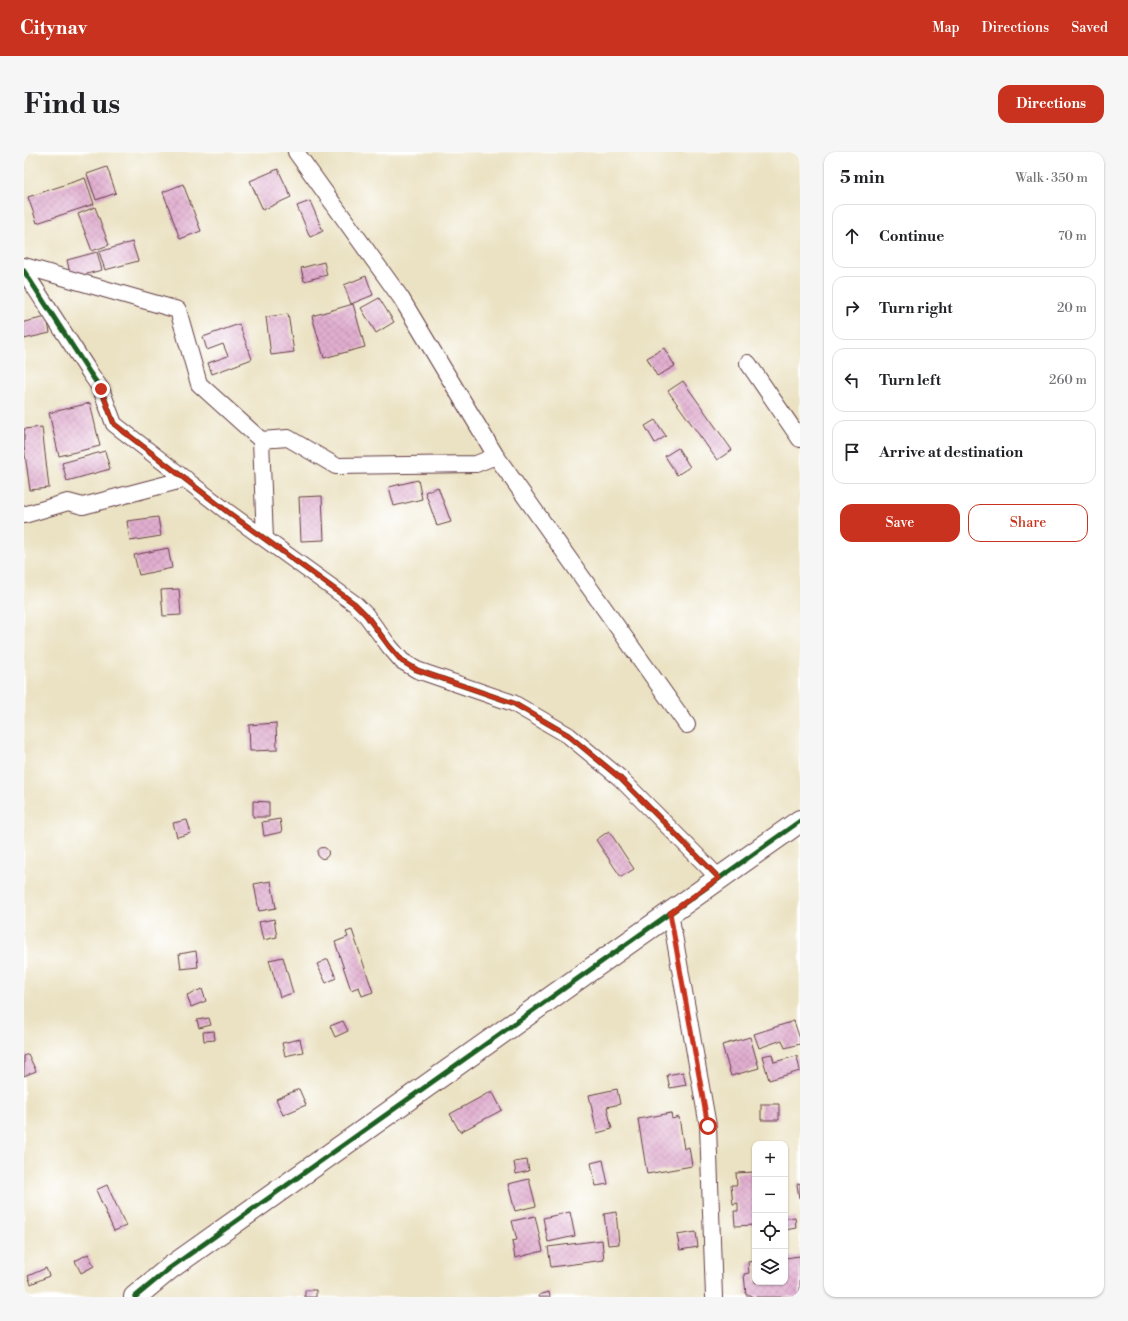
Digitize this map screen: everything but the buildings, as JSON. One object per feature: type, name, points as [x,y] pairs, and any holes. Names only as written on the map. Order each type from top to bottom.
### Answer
[{"type":"street","points":[[296,152],[401,298],[496,456],[687,725]]},
{"type":"street","points":[[24,266],[178,310],[199,384],[261,440],[265,539]]},
{"type":"street","points":[[24,271],[101,389],[114,424],[229,513],[355,604],[366,615],[402,661],[417,670],[513,703],[568,735],[620,778],[719,878]]},
{"type":"street","points":[[748,363],[797,429]]},
{"type":"street","points":[[261,440],[288,438],[336,466],[476,464],[496,456]]},
{"type":"street","points":[[24,515],[68,502],[83,506],[186,479]]},
{"type":"street","points":[[135,1297],[170,1268],[800,821]]},
{"type":"street","points":[[670,913],[708,1126],[714,1297]]},
{"type":"cycle path","points":[[24,271],[101,389],[114,424],[229,513],[355,604],[366,615],[402,661],[417,670],[513,703],[568,735],[620,778],[719,878]]},
{"type":"cycle path","points":[[135,1297],[170,1268],[800,821]]},
{"type":"route","points":[[101,389],[114,424],[229,513],[355,604],[366,615],[402,661],[417,670],[513,703],[568,735],[620,778],[719,878],[670,913],[708,1126]]}]
